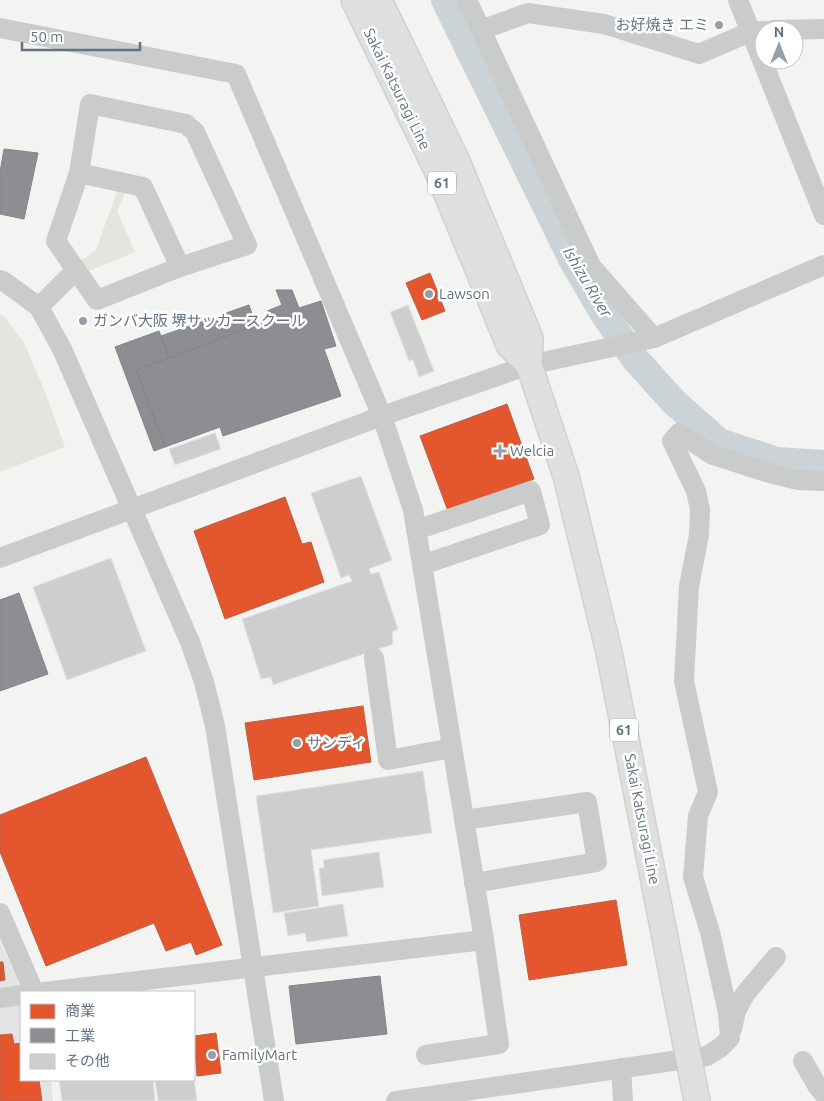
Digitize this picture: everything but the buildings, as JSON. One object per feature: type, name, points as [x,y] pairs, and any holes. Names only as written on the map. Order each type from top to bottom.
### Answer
[{"type":"main road","name":"Sakai Katsuragi Line","points":[[354,0],[437,170],[509,345],[530,365]]},
{"type":"main road","name":"Sakai Katsuragi Line","points":[[379,0],[456,159],[530,338],[530,365],[566,476],[608,652],[697,1101]]},
{"type":"street","points":[[467,0],[591,266],[648,339]]},
{"type":"street","points":[[738,0],[754,27]]},
{"type":"street","points":[[481,30],[528,13],[604,24],[699,54],[754,33]]},
{"type":"street","points":[[0,28],[236,74],[382,416],[413,510],[484,940],[498,1044],[426,1055]]},
{"type":"street","points":[[804,29],[824,29]]},
{"type":"street","points":[[771,70],[823,209]]},
{"type":"street","points":[[90,104],[186,124],[194,132],[247,245],[180,267],[98,300],[56,241],[79,173],[90,104]]},
{"type":"street","points":[[79,173],[142,187],[180,267]]},
{"type":"street","points":[[0,558],[382,416],[530,365],[648,339],[824,265]]},
{"type":"street","points":[[39,307],[76,270]]},
{"type":"street","points":[[0,280],[6,282],[39,307],[62,350],[190,642],[204,682],[214,726],[274,1101]]},
{"type":"street","points":[[730,1038],[728,1013],[710,932],[693,877],[698,816],[708,792],[684,681],[689,586],[699,535],[700,509],[696,491],[672,441],[679,433],[713,455],[798,480],[824,481]]},
{"type":"street","points":[[416,530],[531,491],[540,525],[422,565]]},
{"type":"street","points":[[374,658],[388,760],[452,748]]},
{"type":"street","points":[[464,820],[587,802],[597,862],[474,883]]},
{"type":"street","points":[[0,914],[34,991]]},
{"type":"street","points":[[52,991],[484,940]]},
{"type":"street","points":[[396,1101],[706,1056],[721,1047],[730,1038],[736,1011],[745,994],[776,957]]},
{"type":"street","points":[[0,998],[20,995]]},
{"type":"street","points":[[803,1061],[824,1094]]},
{"type":"street","points":[[621,1068],[623,1101]]},
{"type":"shaded area","points":[[118,189],[126,191],[117,211],[135,252],[89,271],[80,261],[96,250]]},
{"type":"shaded area","points":[[0,314],[5,317],[24,343],[45,392],[65,447],[0,472]]},
{"type":"shaded area","points":[[0,942],[18,980],[20,991],[20,1081],[51,1081],[53,1101],[0,1101]]},
{"type":"waterway","name":"Ishizu River","points":[[445,0],[572,259],[604,314],[636,360],[674,402],[719,442],[777,461],[824,464]]},
{"type":"place","name":"お好焼き エミ","points":[[719,25]]},
{"type":"place","name":"Lawson","points":[[429,294]]},
{"type":"place","name":"ガンバ大阪 堺サッカースクール","points":[[83,321]]},
{"type":"place","name":"Welcia","points":[[500,451]]},
{"type":"place","name":"サンディ","points":[[297,743]]},
{"type":"place","name":"FamilyMart","points":[[212,1055]]}]
